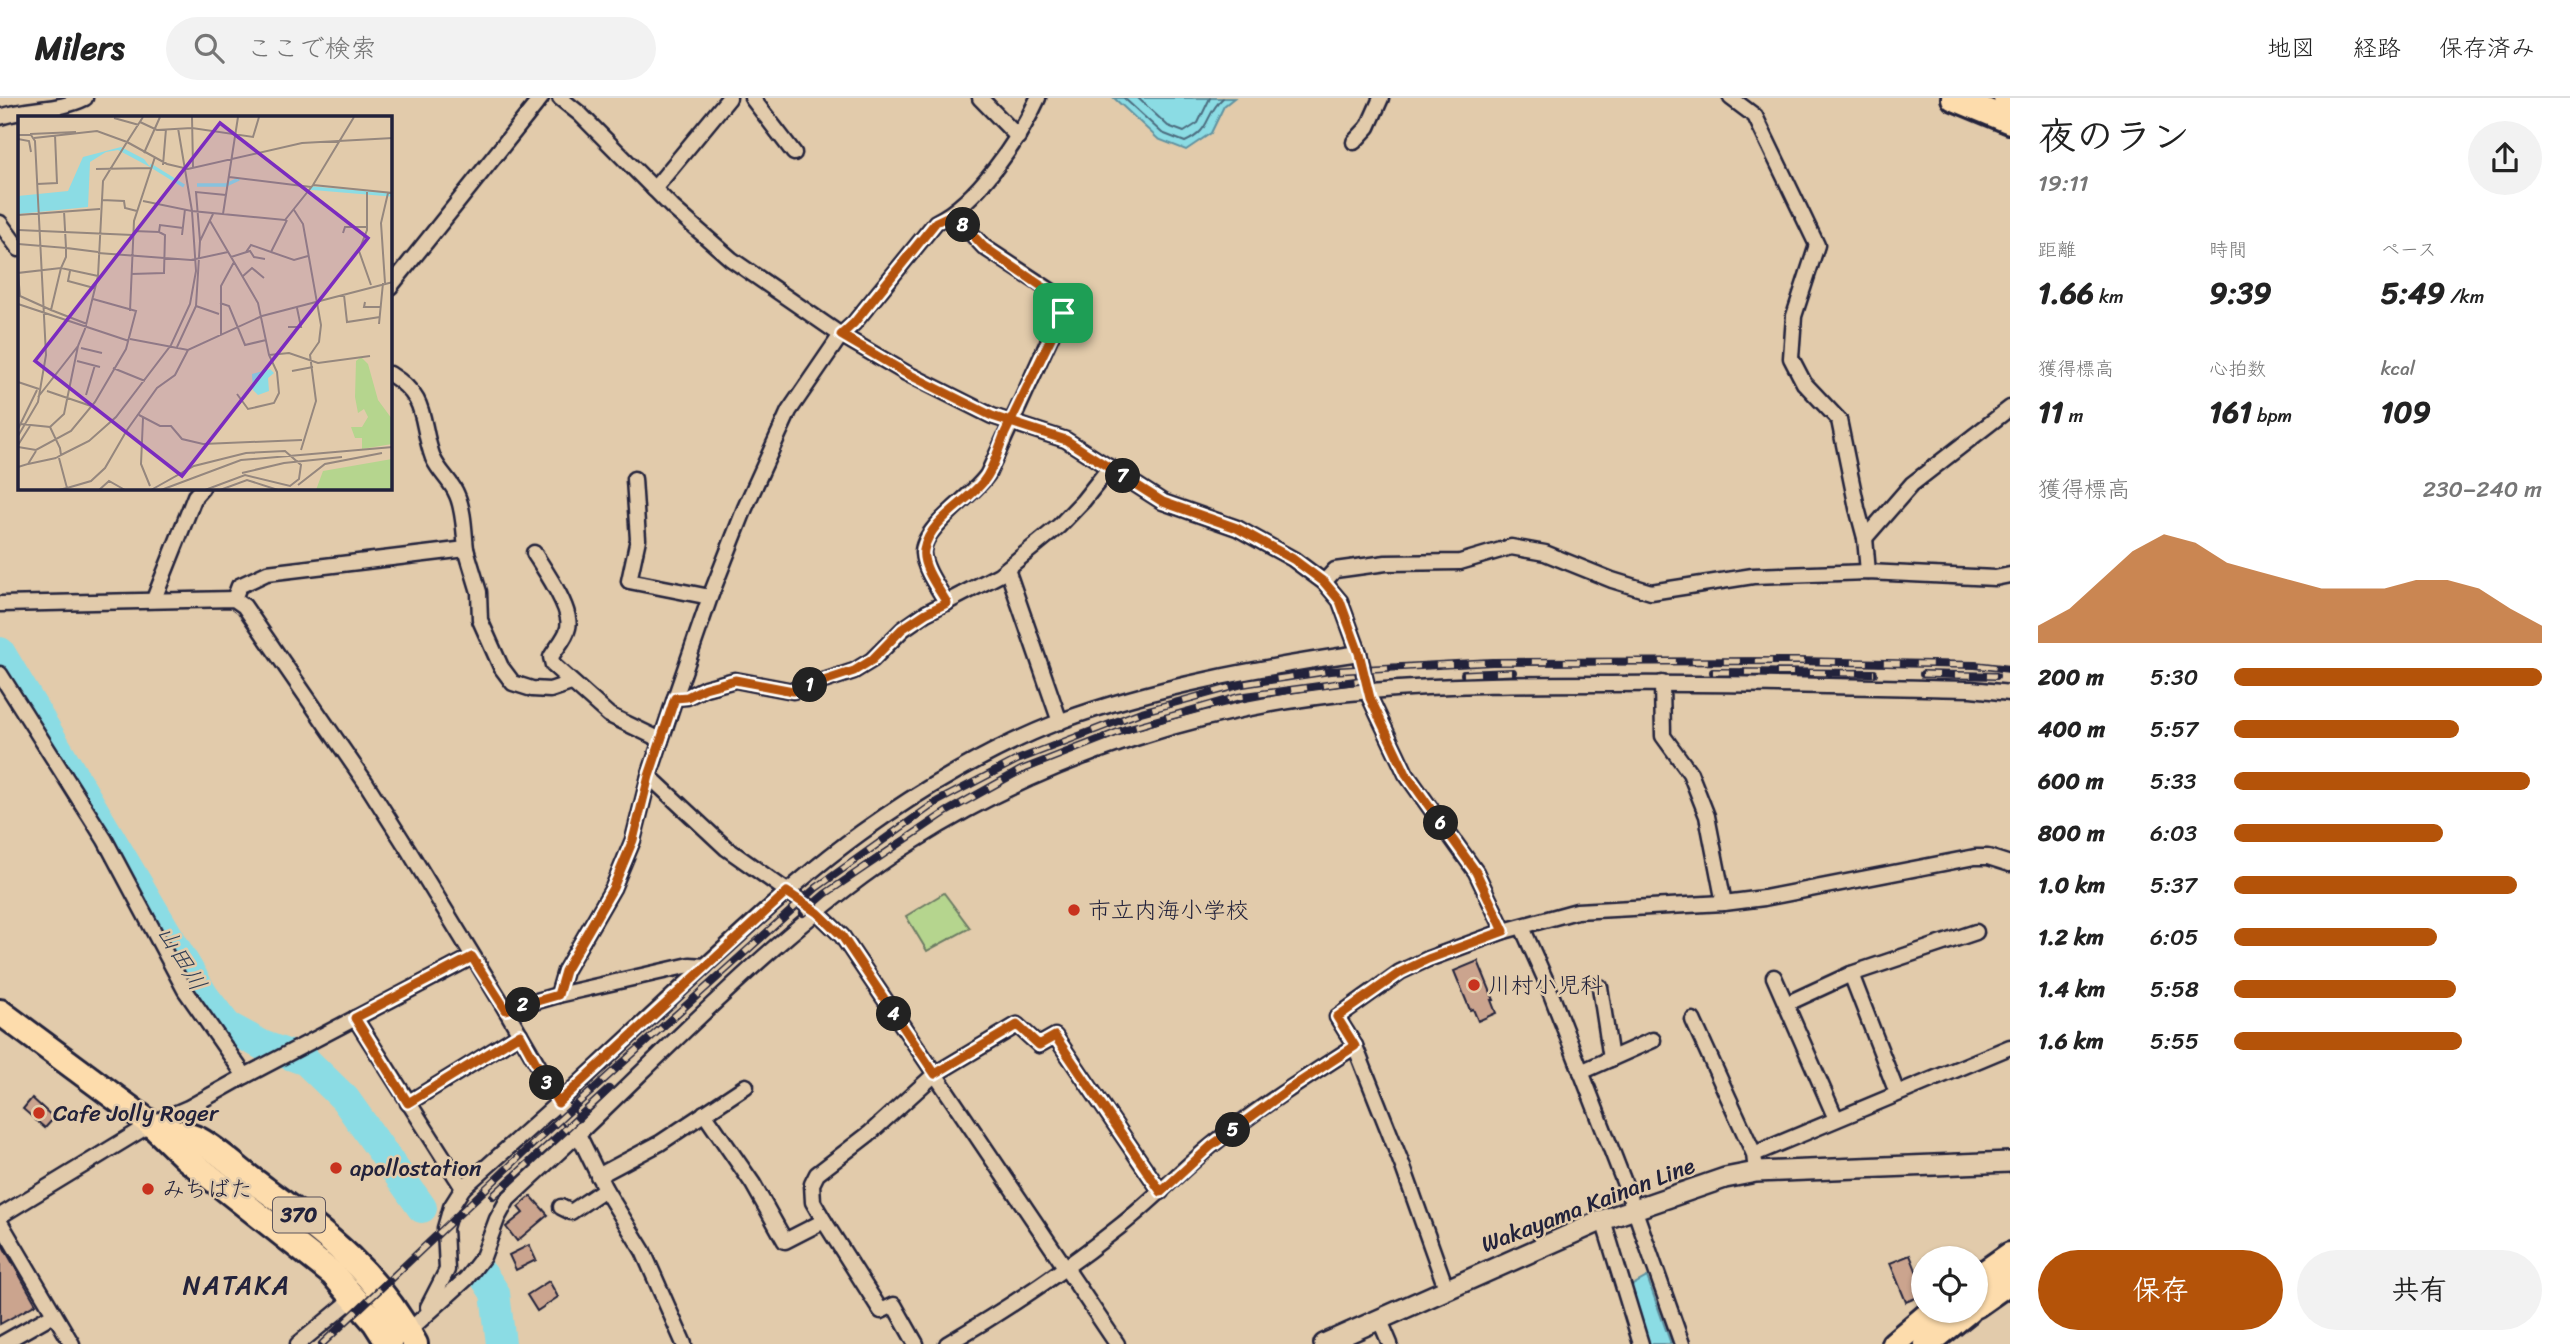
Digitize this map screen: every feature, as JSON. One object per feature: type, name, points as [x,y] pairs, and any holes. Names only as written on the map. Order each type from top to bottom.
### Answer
[{"type":"highway","points":[[1954,98],[2010,121]]},
{"type":"highway","name":"370","points":[[0,1012],[151,1124],[185,1157],[333,1274],[375,1322],[405,1337]]},
{"type":"highway","name":"370","points":[[151,1124],[199,1140],[351,1256],[393,1306],[405,1337]]},
{"type":"highway","points":[[1988,1271],[2010,1255]]},
{"type":"highway","points":[[1988,1297],[2010,1281]]},
{"type":"highway","points":[[1894,1344],[1919,1323]]},
{"type":"highway","points":[[1927,1344],[1953,1323]]},
{"type":"main road","name":"Wakayama Kainan Line","points":[[1324,1344],[1603,1220],[1726,1178],[1755,1163],[2010,1163]]},
{"type":"street","points":[[0,117],[27,109],[71,105],[85,98]]},
{"type":"street","points":[[392,284],[541,98]]},
{"type":"street","points":[[560,98],[580,114],[654,189],[730,259],[841,335],[906,373],[992,416],[1066,440],[1163,502],[1248,534],[1293,559],[1324,582],[1340,601],[1359,653],[1368,691],[1406,774],[1476,872],[1504,931]]},
{"type":"street","points":[[654,189],[729,98]]},
{"type":"street","points":[[752,98],[794,153]]},
{"type":"street","points":[[980,98],[1018,137]]},
{"type":"street","points":[[558,995],[565,971],[613,888],[633,840],[649,776],[710,597],[745,508],[789,411],[841,335],[854,323],[936,222],[953,214],[973,194],[1018,137],[1038,98]]},
{"type":"street","points":[[1354,142],[1368,127],[1381,98]]},
{"type":"street","points":[[1731,98],[1755,116],[1817,245],[1794,316],[1791,358],[1804,383],[1839,420],[1865,538],[1868,572]]},
{"type":"street","points":[[947,603],[927,565],[923,554],[925,546],[939,525],[983,482],[1065,305],[1054,293],[984,247],[953,214]]},
{"type":"street","points":[[0,223],[18,248]]},
{"type":"street","points":[[392,375],[407,384],[416,396],[435,462],[456,492],[461,508],[466,549],[479,592],[480,620],[501,667],[513,683],[532,689],[550,690],[571,682]]},
{"type":"street","points":[[1865,538],[1912,484],[2010,408]]},
{"type":"street","points":[[675,698],[687,697],[705,688],[735,680],[793,691],[854,671],[872,660],[902,629],[926,613],[1007,569],[1059,526],[1110,467]]},
{"type":"street","points":[[634,479],[638,539],[629,581],[710,597]]},
{"type":"street","points":[[154,599],[195,496],[200,490]]},
{"type":"street","points":[[1324,582],[1335,570],[1386,563],[1460,562],[1511,547],[1545,553],[1612,580],[1651,592],[1753,576],[1868,572],[1995,578],[2010,575]]},
{"type":"street","points":[[234,598],[239,586],[267,573],[466,549]]},
{"type":"street","points":[[534,554],[554,586],[569,618],[568,631],[553,653],[551,661],[609,715],[661,740]]},
{"type":"street","points":[[1007,569],[1060,722]]},
{"type":"street","points":[[0,604],[234,598],[244,606],[366,783],[506,1010],[643,1251],[684,1344]]},
{"type":"street","points":[[405,1337],[447,1270],[445,1228],[451,1207],[463,1188],[787,892],[863,831],[922,793],[1004,747],[1060,722],[1179,686],[1359,653]]},
{"type":"street","points":[[0,674],[105,840],[186,990],[245,1076]]},
{"type":"street","points":[[405,1337],[466,1279],[483,1257],[497,1219],[508,1199],[738,981],[818,913],[914,841],[985,801],[1074,760],[1177,725],[1267,705],[1368,691],[1490,684],[1662,684],[1971,689],[2010,693]]},
{"type":"street","points":[[1662,684],[1663,736],[1690,773],[1707,816],[1724,903]]},
{"type":"street","points":[[649,776],[726,848],[818,913],[842,936],[1116,1344]]},
{"type":"street","points":[[1446,1288],[1403,1167],[1355,1046],[1337,1017],[1401,972],[1428,959],[1504,931],[1577,911],[1724,903],[1975,857],[2010,864]]},
{"type":"street","points":[[1522,926],[1634,1208],[1682,1344]]},
{"type":"street","points":[[1786,1004],[1851,974],[1976,932]]},
{"type":"street","points":[[0,1216],[151,1124],[188,1108],[472,957]]},
{"type":"street","points":[[506,1010],[558,995],[690,965],[705,966]]},
{"type":"street","points":[[1851,974],[1897,1093]]},
{"type":"street","points":[[1774,977],[1836,1119]]},
{"type":"street","points":[[1600,987],[1611,1059]]},
{"type":"street","points":[[355,1018],[463,1188]]},
{"type":"street","points":[[1693,1020],[1755,1163],[1836,1119],[2010,1047]]},
{"type":"street","points":[[916,1344],[894,1305],[881,1311],[813,1202],[812,1185],[817,1174],[870,1133],[935,1074],[1017,1025],[1039,1045],[1055,1036],[1161,1192]]},
{"type":"street","points":[[408,1103],[520,1034]]},
{"type":"street","points":[[1580,1072],[1653,1040]]},
{"type":"street","points":[[947,1344],[999,1314],[1066,1269],[1161,1192],[1211,1146],[1289,1089],[1355,1046]]},
{"type":"street","points":[[561,1207],[571,1212],[602,1183],[746,1086]]},
{"type":"street","points":[[704,1113],[753,1184],[785,1241],[824,1221]]},
{"type":"street","points":[[1603,1220],[1641,1344]]},
{"type":"street","points":[[0,1222],[72,1344]]},
{"type":"street","points":[[298,1344],[354,1298]]},
{"type":"street","points":[[1,1344],[54,1314]]},
{"type":"street","points":[[1379,1318],[1390,1344]]},
{"type":"green space","points":[[944,893],[970,928],[927,951],[906,916]]},
{"type":"water","points":[[1114,98],[1234,98],[1224,106],[1211,133],[1186,150],[1158,139]]},
{"type":"water","points":[[1647,1277],[1671,1344],[1649,1344],[1631,1286]]},
{"type":"building","name":"川村小児科","points":[[1478,961],[1494,1000],[1491,1000],[1496,1013],[1478,1021],[1473,1009],[1470,1010],[1454,971]]},
{"type":"building","name":"Cafe Jolly Roger","points":[[32,1098],[54,1118],[45,1128],[23,1109]]},
{"type":"building","points":[[531,1196],[548,1215],[517,1241],[506,1227],[523,1213],[518,1207]]},
{"type":"building","points":[[0,1241],[36,1304],[0,1324]]},
{"type":"building","points":[[529,1245],[536,1260],[516,1270],[509,1255]]},
{"type":"building","points":[[1910,1255],[1911,1300],[1906,1302],[1890,1263]]},
{"type":"building","points":[[549,1281],[558,1297],[537,1311],[527,1295]]},
{"type":"waterway","name":"山田川","points":[[0,652],[204,996],[227,1026],[262,1045],[306,1061],[345,1099],[422,1208]]},
{"type":"waterway","name":"山田川","points":[[483,1275],[495,1293],[501,1344]]},
{"type":"railway","points":[[322,1344],[534,1143],[816,888],[938,801],[1017,760],[1141,712],[1243,684],[1330,671],[1492,662],[1798,661],[1975,665],[2010,669]]},
{"type":"railway","points":[[1464,674],[1513,672]]},
{"type":"railway","points":[[1713,672],[1874,673]]},
{"type":"railway","points":[[1923,674],[1996,676]]},
{"type":"railway","points":[[803,913],[825,894],[946,812],[1021,770],[1126,729],[1238,697],[1363,680]]},
{"type":"railway","points":[[493,1196],[609,1089]]},
{"type":"place","name":"市立内海小学校","points":[[1074,910]]},
{"type":"place","name":"川村小児科","points":[[1474,985]]},
{"type":"place","name":"Cafe Jolly Roger","points":[[39,1113]]},
{"type":"place","name":"apollostation","points":[[336,1168]]},
{"type":"place","name":"みちばた","points":[[148,1189]]},
{"type":"district","name":"NATAKA","points":[[237,1285]]},
{"type":"route","points":[[1063,313],[1010,422],[988,474],[939,525],[925,546],[923,554],[927,565],[947,603],[902,629],[872,660],[854,671],[793,691],[735,680],[705,688],[687,697],[675,698],[649,776],[633,840],[613,888],[565,971],[558,995],[506,1010],[472,957],[355,1018],[408,1103],[520,1034],[558,1103],[787,892],[818,913],[842,936],[935,1074],[1017,1025],[1039,1045],[1055,1036],[1161,1192],[1211,1146],[1289,1089],[1355,1046],[1337,1017],[1401,972],[1504,931],[1476,872],[1406,774],[1370,698],[1359,653],[1340,601],[1324,582],[1293,559],[1237,528],[1163,502],[1066,440],[1046,434],[1010,422],[992,416],[906,373],[841,335],[854,323],[936,222],[953,214],[984,247],[1062,300],[1065,305],[1063,313]]}]
